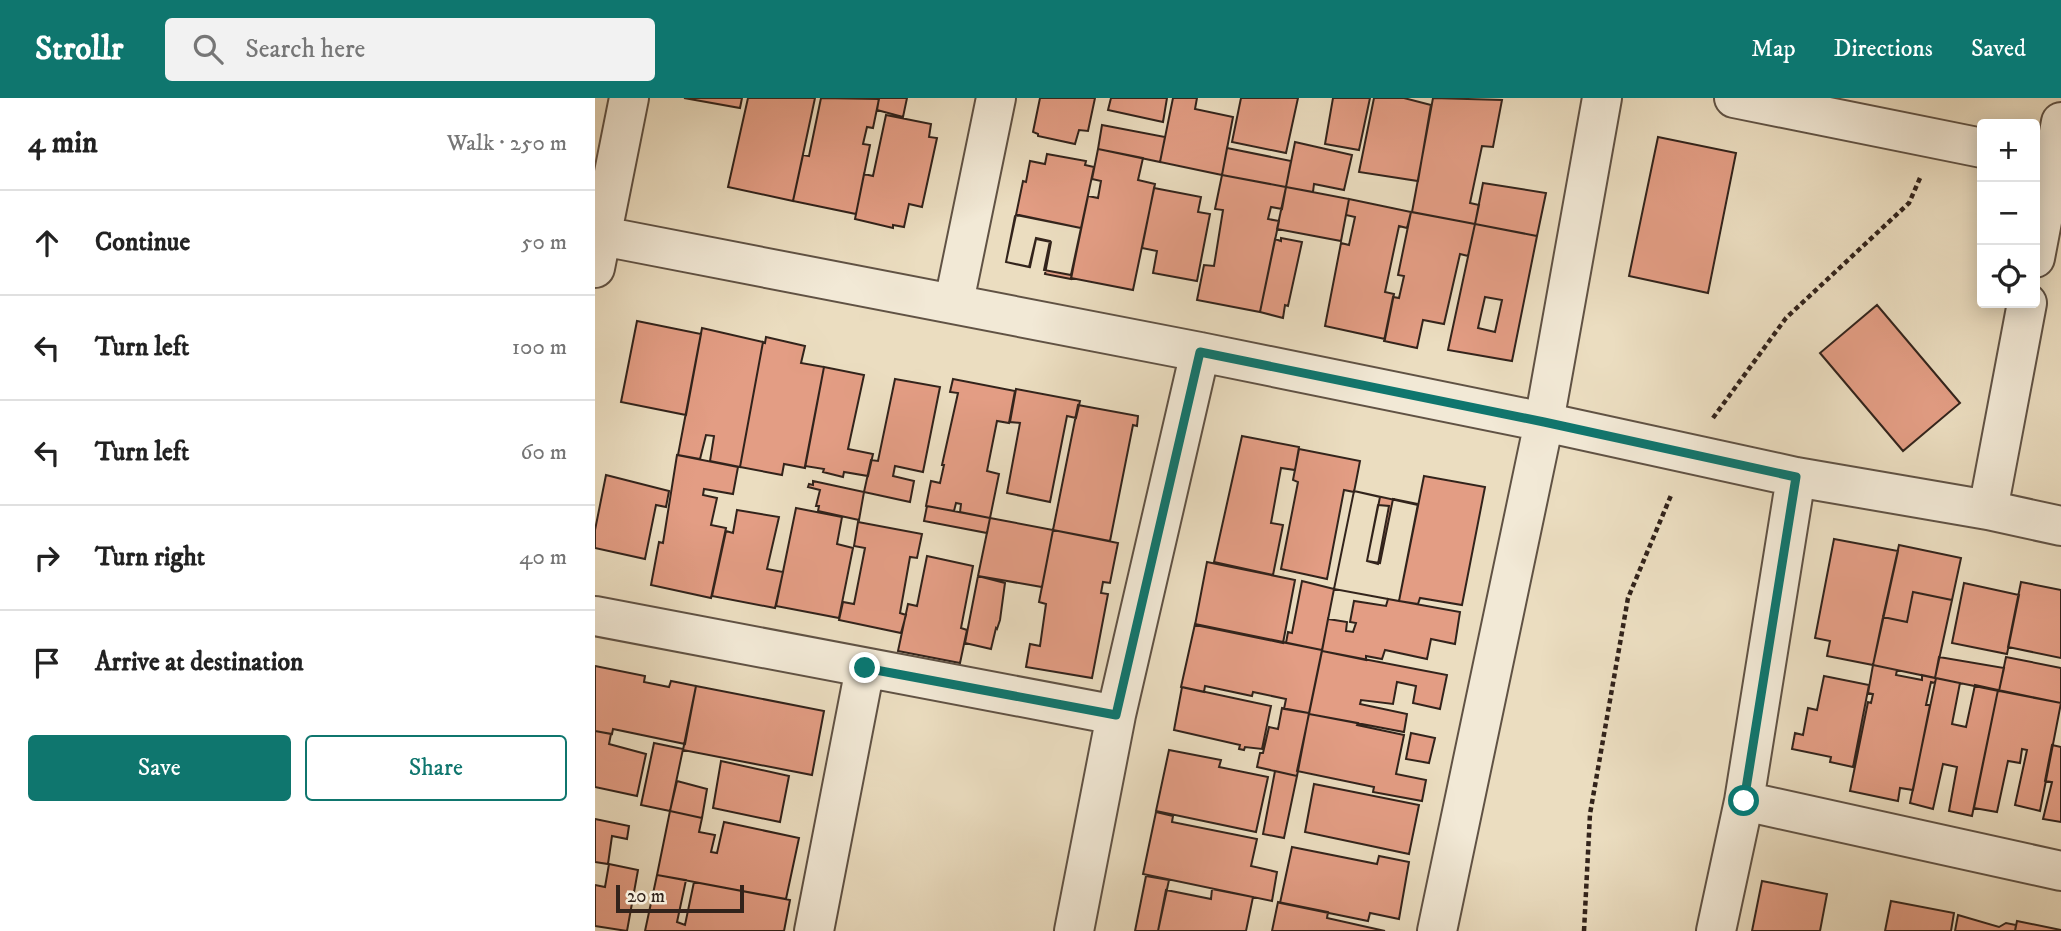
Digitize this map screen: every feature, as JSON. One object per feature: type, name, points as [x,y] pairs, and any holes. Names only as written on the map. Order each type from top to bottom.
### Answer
[{"type":"street","points":[[629,98],[599,252],[954,302],[1544,422],[1796,477],[1988,510],[2061,526]]},
{"type":"street","points":[[954,302],[996,98]]},
{"type":"street","points":[[1437,931],[1544,422],[1602,98]]},
{"type":"street","points":[[1740,98],[1977,147]]},
{"type":"street","points":[[2037,245],[2049,162],[2061,122]]},
{"type":"street","points":[[1988,510],[2026,308]]},
{"type":"street","points":[[1074,931],[1116,715],[1200,352]]},
{"type":"street","points":[[1716,931],[1744,801],[1796,477]]},
{"type":"street","points":[[595,616],[1116,715]]},
{"type":"street","points":[[814,931],[865,668]]},
{"type":"street","points":[[1744,801],[2061,871]]},
{"type":"building","points":[[684,98],[742,98],[740,108]]},
{"type":"building","points":[[748,98],[815,98],[793,201],[728,187]]},
{"type":"building","points":[[821,98],[879,99],[873,128],[867,127],[863,144],[870,145],[856,214],[793,201],[803,155],[809,156]]},
{"type":"building","points":[[879,98],[907,98],[903,117],[877,110]]},
{"type":"building","points":[[1040,98],[1095,98],[1088,131],[1079,130],[1075,144],[1038,136],[1033,132]]},
{"type":"building","points":[[1111,98],[1167,98],[1163,122],[1108,110]]},
{"type":"building","points":[[1173,98],[1197,98],[1195,109],[1233,117],[1222,175],[1160,162]]},
{"type":"building","points":[[1241,98],[1298,98],[1286,153],[1232,142]]},
{"type":"building","points":[[1333,98],[1370,98],[1359,150],[1325,144]]},
{"type":"building","points":[[1374,98],[1404,98],[1431,105],[1418,181],[1359,172]]},
{"type":"building","points":[[1433,98],[1502,100],[1493,147],[1482,146],[1470,203],[1479,205],[1475,224],[1412,212]]},
{"type":"building","points":[[886,115],[931,124],[929,137],[937,138],[922,207],[909,204],[904,227],[893,225],[893,228],[855,219],[864,174],[873,176]]},
{"type":"building","points":[[1102,125],[1165,137],[1160,162],[1098,149]]},
{"type":"building","points":[[1658,137],[1736,153],[1708,293],[1629,276]]},
{"type":"building","points":[[1295,142],[1352,155],[1344,190],[1314,184],[1313,192],[1286,187]]},
{"type":"building","points":[[1227,148],[1291,161],[1286,187],[1222,175]]},
{"type":"building","points":[[1098,149],[1143,158],[1138,180],[1155,184],[1133,290],[1071,278],[1088,196],[1098,198],[1101,181],[1092,179]]},
{"type":"building","points":[[1047,154],[1086,161],[1085,165],[1094,167],[1081,228],[1016,215],[1030,161],[1045,164]]},
{"type":"building","points":[[1222,175],[1286,187],[1282,209],[1271,207],[1268,219],[1279,221],[1260,312],[1197,300],[1204,265],[1214,266],[1223,210],[1215,209]]},
{"type":"building","points":[[1483,183],[1546,193],[1537,236],[1475,224]]},
{"type":"building","points":[[1286,187],[1349,199],[1341,241],[1277,229]]},
{"type":"building","points":[[1154,188],[1201,197],[1198,212],[1210,214],[1197,281],[1153,273],[1157,251],[1142,248]]},
{"type":"building","points":[[1349,199],[1411,212],[1407,228],[1399,226],[1385,292],[1394,294],[1385,339],[1325,326],[1341,243],[1349,245],[1355,217],[1346,215]]},
{"type":"building","points":[[1411,212],[1475,224],[1468,256],[1460,254],[1444,324],[1423,320],[1417,348],[1384,341],[1393,297],[1399,298],[1404,276],[1398,275]]},
{"type":"building","points":[[1016,215],[1081,228],[1071,279],[1045,274],[1051,242],[1036,239],[1030,267],[1006,262]]},
{"type":"building","points":[[1015,216],[1081,228],[1071,275],[1044,270],[1050,241],[1036,238],[1029,267],[1006,262]]},
{"type":"building","points":[[1475,224],[1537,236],[1512,361],[1448,350]],"holes":[[[1485,297],[1502,300],[1495,332],[1478,328]]]},
{"type":"building","points":[[1281,238],[1302,242],[1283,318],[1260,312],[1275,239],[1281,241]]},
{"type":"building","points":[[1877,305],[1960,403],[1903,451],[1820,353]]},
{"type":"building","points":[[637,321],[701,334],[686,415],[621,402]]},
{"type":"building","points":[[702,328],[763,342],[740,467],[710,461],[714,436],[706,435],[700,459],[678,455]]},
{"type":"building","points":[[766,337],[805,346],[801,363],[824,367],[805,468],[784,464],[782,475],[740,467]]},
{"type":"building","points":[[824,367],[864,375],[848,449],[873,454],[868,476],[844,472],[843,477],[823,472],[824,469],[805,466]]},
{"type":"building","points":[[895,379],[940,387],[923,472],[895,466],[893,476],[914,481],[910,502],[864,492],[871,460],[878,461]]},
{"type":"building","points":[[953,379],[1015,391],[1009,423],[997,421],[987,471],[999,474],[990,518],[960,512],[961,504],[956,503],[954,511],[926,506],[931,481],[940,483],[944,465],[958,393],[950,392]]},
{"type":"building","points":[[1016,389],[1080,401],[1076,418],[1067,416],[1050,502],[1007,493],[1020,423],[1010,422]]},
{"type":"building","points":[[1078,405],[1138,416],[1137,426],[1133,425],[1110,541],[1053,530]]},
{"type":"building","points":[[1242,436],[1299,447],[1295,470],[1281,468],[1271,523],[1283,525],[1273,575],[1214,562]]},
{"type":"building","points":[[1299,449],[1360,461],[1354,492],[1344,490],[1327,579],[1281,569],[1298,482],[1293,480]]},
{"type":"building","points":[[677,455],[738,467],[733,494],[704,489],[703,495],[717,498],[711,525],[726,528],[711,598],[651,585],[659,542],[663,543]]},
{"type":"building","points":[[606,475],[669,491],[666,507],[656,505],[645,559],[595,548],[595,530]]},
{"type":"building","points":[[1424,476],[1485,487],[1462,605],[1420,598],[1418,604],[1399,601]]},
{"type":"building","points":[[813,481],[864,492],[859,520],[818,511],[819,506],[816,506],[820,490],[808,487],[809,484],[813,485]]},
{"type":"building","points":[[1354,491],[1418,505],[1399,601],[1334,589]],"holes":[[[1378,505],[1389,506],[1378,564],[1367,561]]]},
{"type":"building","points":[[1354,491],[1380,497],[1367,561],[1380,563],[1393,499],[1418,504],[1399,601],[1334,589]]},
{"type":"building","points":[[927,506],[990,518],[987,533],[924,521]]},
{"type":"building","points":[[796,508],[842,517],[837,544],[853,548],[839,618],[776,606]]},
{"type":"building","points":[[737,510],[779,517],[767,569],[783,572],[775,608],[712,596],[726,531],[733,533]]},
{"type":"building","points":[[990,518],[1053,530],[1042,587],[978,576]]},
{"type":"building","points":[[858,522],[922,534],[917,558],[910,557],[900,613],[906,615],[901,633],[839,620],[843,602],[854,604],[865,548],[854,546]]},
{"type":"building","points":[[1053,530],[1118,543],[1110,583],[1103,582],[1101,593],[1108,594],[1092,678],[1026,667],[1030,644],[1040,646],[1046,604],[1039,602]]},
{"type":"building","points":[[1834,539],[1898,551],[1873,665],[1827,656],[1830,641],[1815,638]]},
{"type":"building","points":[[1899,545],[1961,558],[1952,600],[1913,592],[1907,622],[1883,617]]},
{"type":"building","points":[[927,556],[973,566],[961,628],[967,630],[960,663],[898,651],[908,604],[917,606]]},
{"type":"building","points":[[1207,562],[1295,580],[1283,643],[1195,625]]},
{"type":"building","points":[[978,576],[1005,583],[1000,620],[991,649],[965,643]]},
{"type":"building","points":[[1302,581],[1334,589],[1322,650],[1286,643],[1288,632],[1292,633]]},
{"type":"building","points":[[2021,582],[2061,590],[2061,658],[2008,647]]},
{"type":"building","points":[[1964,583],[2019,595],[2007,654],[1952,643]]},
{"type":"building","points":[[1913,592],[1952,600],[1935,678],[1873,665],[1883,617],[1907,622]]},
{"type":"building","points":[[1388,599],[1460,612],[1455,644],[1431,639],[1427,659],[1385,650],[1382,659],[1366,656],[1366,660],[1322,651],[1328,619],[1347,622],[1346,631],[1353,632],[1356,623],[1350,622],[1354,601],[1386,606]]},
{"type":"building","points":[[1195,624],[1322,650],[1309,713],[1284,709],[1286,699],[1253,692],[1252,696],[1205,686],[1204,692],[1181,687]]},
{"type":"building","points":[[1322,651],[1447,675],[1440,709],[1413,703],[1416,686],[1397,682],[1393,704],[1361,700],[1360,704],[1407,714],[1404,732],[1309,714]]},
{"type":"building","points":[[1939,657],[2004,668],[1999,691],[1935,678]]},
{"type":"building","points":[[2006,657],[2061,668],[2061,703],[1999,691]]},
{"type":"building","points":[[1873,665],[1897,670],[1896,675],[1922,680],[1922,675],[1936,678],[1935,683],[1931,682],[1926,705],[1930,705],[1913,790],[1900,788],[1898,801],[1850,791],[1868,702],[1871,703],[1873,694],[1868,693]]},
{"type":"building","points":[[595,666],[645,676],[644,682],[669,687],[671,681],[696,686],[685,744],[613,729],[612,734],[595,731]]},
{"type":"building","points":[[1824,676],[1869,685],[1853,767],[1830,762],[1831,757],[1792,749],[1795,733],[1803,735],[1808,708],[1817,710]]},
{"type":"building","points":[[1936,678],[1960,683],[1952,724],[1966,727],[1975,685],[1998,690],[1972,816],[1949,811],[1957,767],[1943,764],[1933,809],[1910,803]]},
{"type":"building","points":[[696,686],[824,711],[812,775],[683,750]]},
{"type":"building","points":[[1182,687],[1271,706],[1262,749],[1239,749],[1240,745],[1174,730]]},
{"type":"building","points":[[1998,690],[2061,703],[2040,811],[2015,805],[2027,750],[2022,749],[2020,763],[2008,761],[1997,812],[1974,808]]},
{"type":"building","points":[[1282,708],[1309,713],[1297,776],[1257,767],[1269,727],[1278,729]]},
{"type":"building","points":[[1309,714],[1404,735],[1396,774],[1426,780],[1422,801],[1373,792],[1374,787],[1297,771]]},
{"type":"building","points":[[595,731],[611,734],[609,744],[646,754],[637,796],[595,787]]},
{"type":"building","points":[[1411,733],[1435,738],[1429,763],[1406,759]]},
{"type":"building","points":[[654,743],[683,749],[670,811],[641,805]]},
{"type":"building","points":[[2052,745],[2061,747],[2061,822],[2043,819],[2052,782],[2045,781]]},
{"type":"building","points":[[1169,750],[1221,760],[1219,767],[1268,777],[1256,832],[1156,811]]},
{"type":"building","points":[[721,761],[789,776],[780,822],[713,808]]},
{"type":"building","points":[[1275,771],[1297,776],[1284,838],[1263,834]]},
{"type":"building","points":[[677,781],[707,789],[702,818],[670,811]]},
{"type":"building","points":[[1314,784],[1419,805],[1409,854],[1305,832]]},
{"type":"building","points":[[670,811],[702,818],[699,832],[715,835],[711,852],[717,853],[724,822],[799,838],[786,899],[657,875]]},
{"type":"building","points":[[1156,812],[1173,816],[1172,822],[1257,839],[1251,866],[1277,872],[1272,901],[1143,874]]},
{"type":"building","points":[[595,819],[629,826],[627,839],[612,836],[608,864],[595,862]]},
{"type":"building","points":[[1292,847],[1377,864],[1379,856],[1409,862],[1399,919],[1370,913],[1368,921],[1280,903]]},
{"type":"building","points":[[609,864],[638,870],[627,931],[595,926],[595,885],[605,887]]},
{"type":"building","points":[[657,875],[686,880],[677,922],[685,925],[694,882],[790,900],[784,931],[645,931]]},
{"type":"building","points":[[1146,876],[1169,880],[1158,931],[1135,931]]},
{"type":"building","points":[[1762,881],[1827,894],[1820,931],[1752,931]]},
{"type":"building","points":[[1212,889],[1253,897],[1246,931],[1158,931],[1166,890],[1211,899]]},
{"type":"building","points":[[1891,901],[1954,913],[1951,931],[1885,931]]},
{"type":"building","points":[[1278,902],[1328,912],[1327,918],[1385,931],[1272,931]]},
{"type":"building","points":[[1958,915],[1999,927],[2006,923],[2016,925],[2015,931],[1955,931]]},
{"type":"building","points":[[2017,921],[2061,930],[2061,931],[2015,931]]},
{"type":"route","points":[[865,668],[1116,715],[1200,352],[1544,422],[1796,477],[1744,801]]}]
